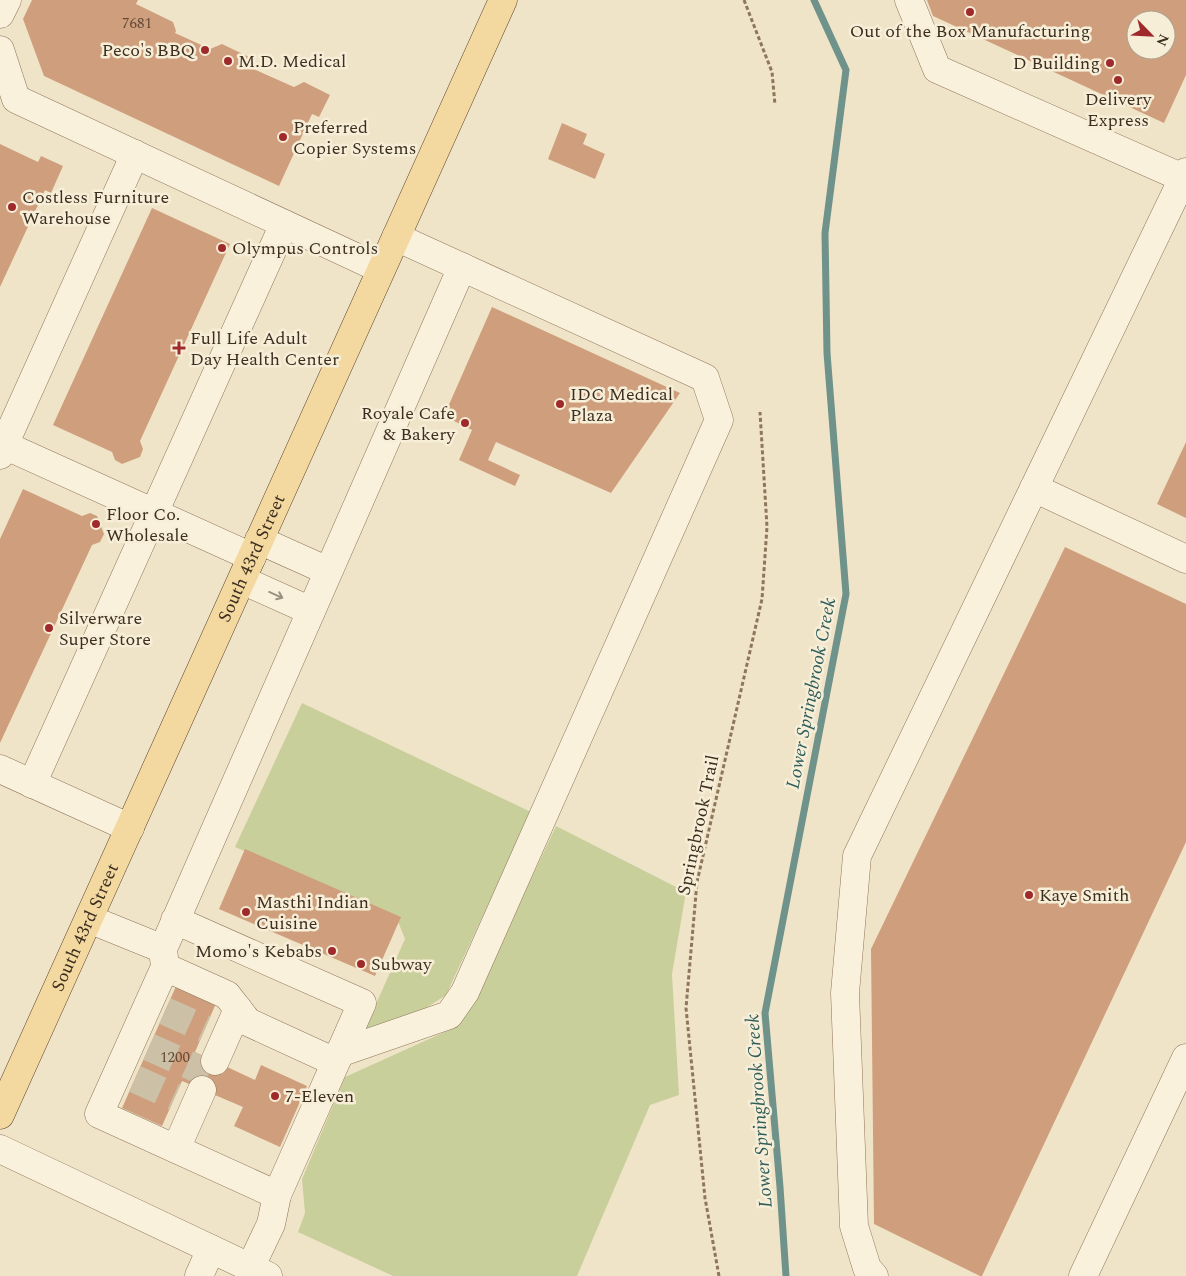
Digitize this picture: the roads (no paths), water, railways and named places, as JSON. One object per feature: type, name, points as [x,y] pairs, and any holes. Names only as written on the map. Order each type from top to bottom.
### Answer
[{"type":"main road","name":"South 43rd Street","points":[[0,1115],[503,0]]},
{"type":"street","points":[[0,14],[6,0]]},
{"type":"street","points":[[874,1276],[867,1268],[854,1226],[845,993],[858,856],[1185,175],[937,69],[909,0]]},
{"type":"street","points":[[0,50],[16,99],[381,269]]},
{"type":"street","points":[[135,154],[2,450],[154,513],[251,559],[311,610]]},
{"type":"street","points":[[32,784],[284,224]]},
{"type":"street","points":[[89,919],[164,958],[228,996],[248,1022],[337,1058],[449,1015],[465,992],[719,420],[705,378],[396,237]]},
{"type":"street","points":[[277,1195],[99,1114],[127,1075],[157,1007],[164,958],[175,920],[462,267]]},
{"type":"street","points":[[1034,488],[1186,559]]},
{"type":"street","points":[[251,559],[328,571]]},
{"type":"street","points":[[0,769],[130,828]]},
{"type":"street","points":[[0,1149],[259,1272],[277,1195],[362,1003],[175,920]]},
{"type":"street","points":[[215,1043],[238,1009]]},
{"type":"street","points":[[1083,1276],[1186,1058]]},
{"type":"street","points":[[176,1149],[191,1098]]},
{"type":"street","points":[[199,1276],[211,1249]]},
{"type":"waterway","name":"Lower Springbrook Creek","points":[[786,1276],[765,1013],[846,594],[827,353],[825,233],[846,70],[814,0]]},
{"type":"tunnel","points":[[165,1011],[205,1029]]},
{"type":"tunnel","points":[[149,1047],[209,1074]]},
{"type":"tunnel","points":[[135,1079],[175,1097]]},
{"type":"place","name":"Out of the Box Manufacturing","points":[[970,12]]},
{"type":"place","name":"Peco's BBQ","points":[[205,50]]},
{"type":"place","name":"M.D. Medical","points":[[228,61]]},
{"type":"place","name":"D Building","points":[[1110,63]]},
{"type":"place","name":"Delivery Express","points":[[1118,80]]},
{"type":"place","name":"Preferred Copier Systems","points":[[283,137]]},
{"type":"place","name":"Costless Furniture Warehouse","points":[[12,207]]},
{"type":"place","name":"Olympus Controls","points":[[222,248]]},
{"type":"place","name":"Full Life Adult Day Health Center","points":[[179,348]]},
{"type":"place","name":"IDC Medical Plaza","points":[[560,404]]},
{"type":"place","name":"Royale Cafe & Bakery","points":[[465,423]]},
{"type":"place","name":"Floor Co. Wholesale","points":[[96,524]]},
{"type":"place","name":"Silverware Super Store","points":[[49,628]]},
{"type":"place","name":"Kaye Smith","points":[[1029,895]]},
{"type":"place","name":"Masthi Indian Cuisine","points":[[246,912]]},
{"type":"place","name":"Momo's Kebabs","points":[[332,951]]},
{"type":"place","name":"Subway","points":[[361,964]]},
{"type":"place","name":"7-Eleven","points":[[275,1096]]}]
